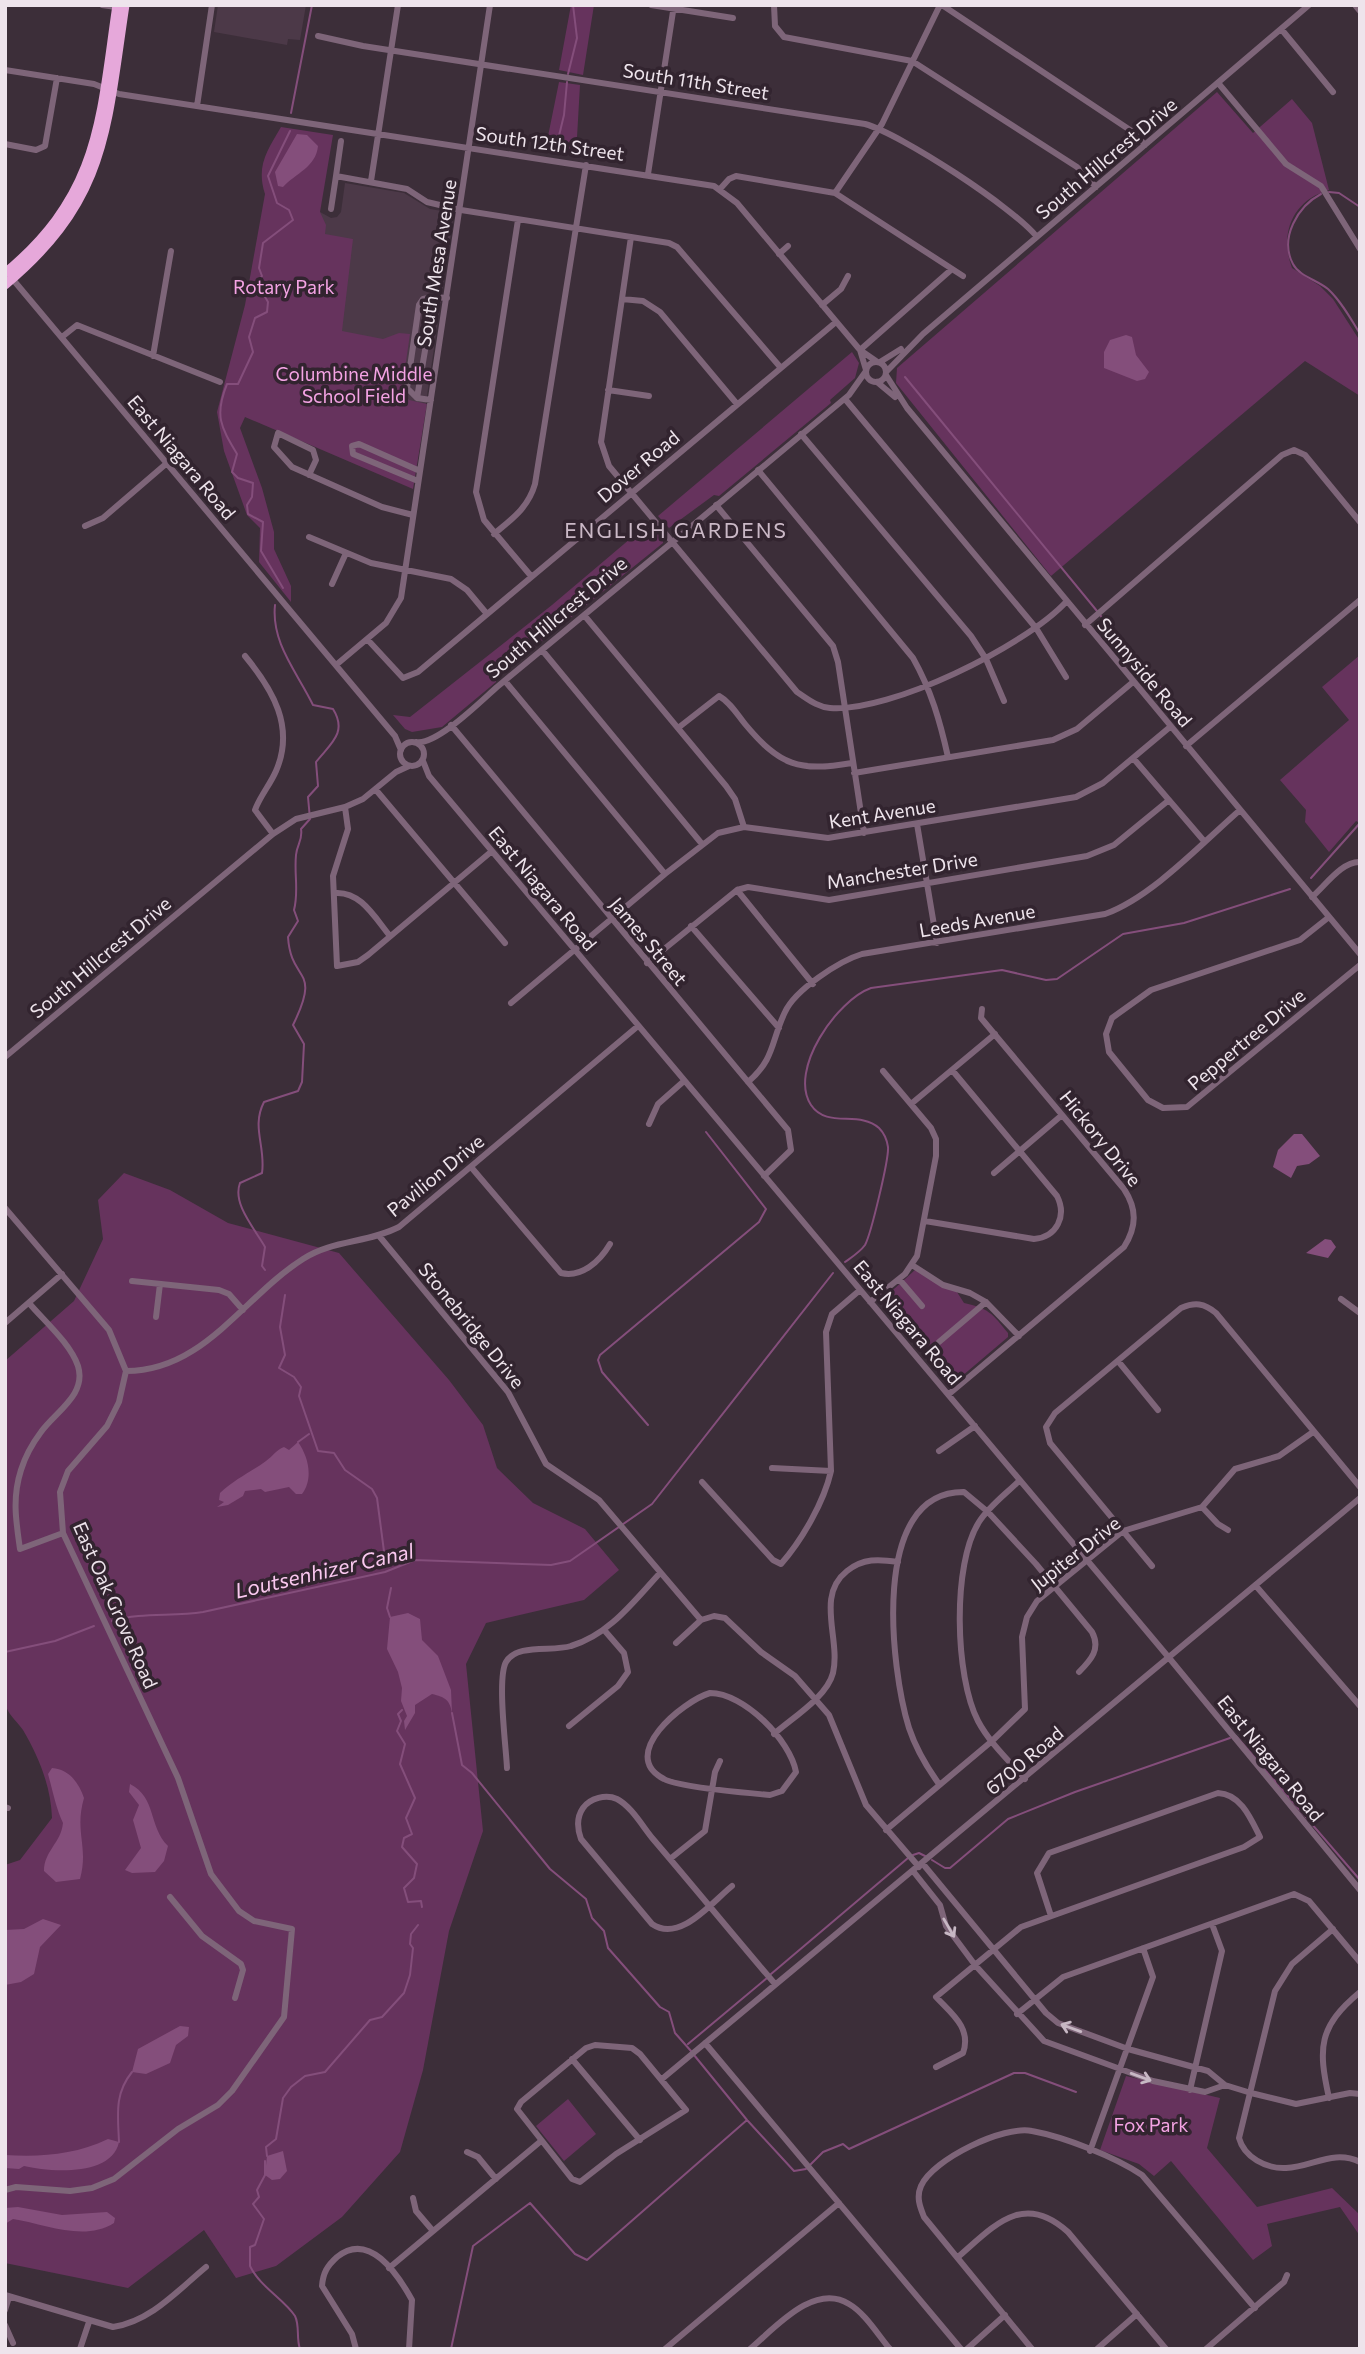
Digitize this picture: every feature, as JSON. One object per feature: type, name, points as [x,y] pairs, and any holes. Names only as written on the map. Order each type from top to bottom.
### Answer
[{"type":"highway","points":[[8,277],[50,230],[75,194],[90,156],[108,89],[119,6]]},
{"type":"street","points":[[102,5],[119,6]]},
{"type":"street","points":[[197,106],[212,5]]},
{"type":"street","points":[[371,181],[398,5]]},
{"type":"street","name":"South Mesa Avenue","points":[[336,665],[386,623],[401,598],[490,5]]},
{"type":"street","points":[[651,5],[733,18]]},
{"type":"street","points":[[835,193],[879,129],[941,5],[1133,132],[1145,145]]},
{"type":"street","name":"South Hillcrest Drive","points":[[923,334],[1309,5]]},
{"type":"street","points":[[1355,5],[1360,11]]},
{"type":"street","points":[[774,6],[775,26],[784,37],[912,61],[1077,167],[1096,187]]},
{"type":"street","points":[[648,174],[674,7]]},
{"type":"street","points":[[1282,30],[1333,92]]},
{"type":"street","name":"South 11th Street","points":[[318,36],[481,65],[851,121],[901,139],[1022,220],[1037,237]]},
{"type":"street","name":"South 12th Street","points":[[5,70],[197,106],[648,174],[720,189]]},
{"type":"street","points":[[5,144],[36,150],[45,146],[57,78]]},
{"type":"street","points":[[1219,84],[1286,163],[1321,186],[1360,249]]},
{"type":"street","points":[[331,209],[341,141]]},
{"type":"street","points":[[494,534],[522,511],[531,499],[535,484],[586,165]]},
{"type":"street","points":[[336,176],[407,189],[427,202],[461,210],[632,237],[677,247],[781,368]]},
{"type":"street","points":[[878,362],[860,350],[737,202],[720,189],[729,179],[736,176],[835,193],[964,276]]},
{"type":"street","points":[[518,220],[477,492],[478,507],[494,534],[531,576]]},
{"type":"street","points":[[632,237],[601,442],[603,454],[609,467],[797,692],[823,707],[845,708],[928,686],[986,659],[1036,628],[1066,603]]},
{"type":"street","points":[[779,254],[788,246]]},
{"type":"street","points":[[153,356],[171,251]]},
{"type":"street","points":[[860,350],[952,269]]},
{"type":"street","points":[[822,305],[841,289],[848,276]]},
{"type":"street","name":"East Niagara Road","points":[[8,277],[62,337],[388,726],[400,753]]},
{"type":"street","points":[[418,398],[434,297]]},
{"type":"street","points":[[431,400],[418,398],[407,388],[419,305],[423,299],[447,298]]},
{"type":"street","points":[[622,299],[643,301],[660,312],[737,404]]},
{"type":"street","name":"Dover Road","points":[[367,639],[403,678],[418,672],[836,321]]},
{"type":"street","points":[[62,337],[77,324],[220,382]]},
{"type":"street","points":[[847,397],[866,371],[923,334]]},
{"type":"street","points":[[847,397],[887,373],[923,334]]},
{"type":"street","points":[[860,350],[866,371]]},
{"type":"street","name":"Sunnyside Road","points":[[878,362],[907,408],[1066,603],[1360,954]]},
{"type":"street","name":"Sunnyside Road","points":[[866,371],[875,382],[907,408]]},
{"type":"street","points":[[608,390],[649,396]]},
{"type":"street","points":[[847,397],[1036,628],[1066,677]]},
{"type":"street","name":"South Hillcrest Drive","points":[[415,742],[427,742],[448,728],[847,397]]},
{"type":"street","points":[[309,475],[316,460],[313,450],[278,433],[274,447],[292,467],[309,475],[382,507],[413,515]]},
{"type":"street","points":[[801,434],[971,636],[986,659],[1004,701]]},
{"type":"street","points":[[418,481],[354,454],[352,446],[359,444],[420,471]]},
{"type":"street","points":[[1086,625],[1282,455],[1294,450],[1305,456],[1360,522]]},
{"type":"street","points":[[85,526],[103,518],[167,463]]},
{"type":"street","points":[[758,470],[902,643],[928,686],[940,718],[948,757]]},
{"type":"street","points":[[716,505],[832,646],[845,708],[864,833]]},
{"type":"street","points":[[309,537],[371,564],[451,579],[467,590],[486,614]]},
{"type":"street","points":[[332,584],[346,553]]},
{"type":"street","points":[[1186,746],[1360,600]]},
{"type":"street","points":[[584,615],[736,799],[744,827]]},
{"type":"street","points":[[542,650],[702,844]]},
{"type":"street","points":[[245,656],[272,690],[282,718],[284,732],[277,768],[255,810],[273,834]]},
{"type":"street","points":[[505,681],[665,874]]},
{"type":"street","points":[[854,773],[1066,735],[1133,682]]},
{"type":"street","points":[[678,728],[719,696],[766,747],[795,764],[810,768],[852,763]]},
{"type":"street","name":"East Niagara Road","points":[[388,726],[415,742]]},
{"type":"street","name":"Kent Avenue","points":[[511,1003],[718,833],[744,827],[828,838],[1076,797],[1103,783],[1170,727]]},
{"type":"street","name":"South Hillcrest Drive","points":[[424,759],[448,728]]},
{"type":"street","name":"James Street","points":[[448,728],[788,1130],[792,1140],[791,1150],[764,1176]]},
{"type":"street","points":[[415,742],[423,748],[424,759],[411,766],[400,753],[406,744],[415,742]]},
{"type":"street","name":"South Hillcrest Drive","points":[[391,776],[400,753]]},
{"type":"street","points":[[1133,758],[1204,841]]},
{"type":"street","name":"East Niagara Road","points":[[424,759],[429,776]]},
{"type":"street","name":"South Hillcrest Drive","points":[[5,1057],[273,834],[310,815],[345,807],[411,766]]},
{"type":"street","name":"East Niagara Road","points":[[411,766],[429,776],[1087,1559],[1360,1890]]},
{"type":"street","points":[[376,790],[505,943]]},
{"type":"street","name":"Manchester Drive","points":[[737,890],[748,887],[829,900],[1102,851],[1114,845],[1169,800]]},
{"type":"street","points":[[345,807],[348,829],[335,864],[337,966],[358,962],[492,851]]},
{"type":"street","name":"Leeds Avenue","points":[[748,1082],[767,1063],[791,1002],[840,962],[851,957],[1118,909],[1240,810]]},
{"type":"street","points":[[917,824],[937,943]]},
{"type":"street","points":[[1312,897],[1343,868],[1353,862],[1360,862]]},
{"type":"street","points":[[647,962],[737,890],[813,984]]},
{"type":"street","points":[[335,893],[346,892],[355,896],[390,936]]},
{"type":"street","name":"Peppertree Drive","points":[[1329,916],[1292,944],[1143,993],[1117,1012],[1109,1024],[1107,1045],[1114,1060],[1158,1108],[1177,1110],[1187,1107],[1360,965]]},
{"type":"street","points":[[691,926],[779,1028]]},
{"type":"street","name":"Hickory Drive","points":[[949,1394],[1124,1247],[1134,1226],[1134,1209],[1130,1198],[981,1018],[982,1009]]},
{"type":"street","name":"Pavilion Drive","points":[[126,1371],[150,1371],[193,1352],[310,1255],[337,1244],[380,1237],[415,1215],[638,1026]]},
{"type":"street","points":[[911,1104],[995,1034]]},
{"type":"street","points":[[925,1221],[1034,1240],[1049,1236],[1059,1224],[1061,1204],[952,1070]]},
{"type":"street","points":[[870,1302],[912,1265],[925,1221],[936,1156],[936,1139],[883,1071]]},
{"type":"street","points":[[649,1124],[658,1104],[684,1081]]},
{"type":"street","points":[[994,1173],[1062,1115]]},
{"type":"street","points":[[471,1167],[561,1273],[580,1273],[604,1255],[610,1244]]},
{"type":"street","points":[[5,1208],[109,1330],[126,1371]]},
{"type":"street","name":"Stonebridge Drive","points":[[380,1237],[508,1392],[546,1464],[599,1500],[701,1620]]},
{"type":"street","points":[[912,1265],[943,1285],[970,1293],[986,1302],[1019,1336]]},
{"type":"street","points":[[5,1323],[62,1275]]},
{"type":"street","points":[[899,1279],[922,1306]]},
{"type":"street","points":[[132,1281],[219,1290],[229,1294],[243,1310]]},
{"type":"street","points":[[156,1317],[160,1284]]},
{"type":"street","points":[[702,1482],[773,1560],[781,1564],[822,1498],[831,1471],[826,1332],[832,1314],[860,1290]]},
{"type":"street","points":[[1341,1299],[1360,1312]]},
{"type":"street","points":[[939,1342],[986,1302]]},
{"type":"street","points":[[29,1303],[72,1355],[79,1369],[79,1384],[73,1398],[41,1432],[22,1468],[14,1510],[20,1549],[63,1533]]},
{"type":"street","points":[[1152,1566],[1050,1443],[1046,1427],[1055,1413],[1181,1308],[1192,1303],[1201,1304],[1216,1313],[1360,1487]]},
{"type":"street","points":[[1118,1361],[1158,1410]]},
{"type":"street","name":"East Oak Grove Road","points":[[5,2190],[37,2187],[70,2191],[92,2188],[114,2179],[178,2129],[218,2105],[232,2091],[284,2017],[292,1929],[254,1921],[239,1912],[211,1874],[178,1778],[63,1533],[60,1492],[68,1471],[107,1426],[120,1402],[126,1371]]},
{"type":"street","points":[[939,1451],[975,1426]]},
{"type":"street","points":[[1228,1530],[1218,1524],[1202,1507],[1236,1469],[1279,1456],[1313,1432]]},
{"type":"street","points":[[772,1468],[831,1471]]},
{"type":"street","points":[[1020,1480],[978,1522],[962,1578],[958,1618],[961,1658],[969,1696],[978,1721],[1025,1780]]},
{"type":"street","points":[[939,1784],[923,1762],[901,1696],[892,1617],[903,1540],[914,1518],[941,1495],[964,1492],[988,1512],[1055,1586],[1096,1639],[1096,1649],[1090,1661],[1079,1672]]},
{"type":"street","name":"6700 Road","points":[[662,2080],[1360,1498]]},
{"type":"street","name":"Jupiter Drive","points":[[886,1830],[992,1741],[1025,1709],[1022,1637],[1027,1617],[1037,1601],[1124,1531],[1202,1507]]},
{"type":"street","points":[[775,1734],[815,1698],[833,1672],[831,1594],[835,1584],[854,1565],[867,1560],[898,1562]]},
{"type":"street","points":[[507,1769],[502,1673],[508,1658],[522,1651],[568,1647],[605,1630],[660,1573]]},
{"type":"street","points":[[1256,1586],[1360,1706]]},
{"type":"street","points":[[676,1643],[701,1620],[713,1616],[726,1618],[761,1652],[795,1676],[830,1715],[866,1805],[918,1868],[950,1897],[1058,2023],[1128,2049],[1208,2071],[1226,2085],[1296,2104],[1350,2093],[1360,2094]]},
{"type":"street","points":[[569,1726],[618,1686],[628,1672],[624,1653],[605,1630]]},
{"type":"street","points":[[722,1693],[747,1704],[794,1758],[796,1772],[782,1791],[770,1795],[713,1787],[665,1780],[654,1772],[649,1761],[648,1745],[658,1730],[699,1696],[722,1693]]},
{"type":"street","points":[[670,1858],[705,1831],[720,1761]]},
{"type":"street","points":[[936,2067],[956,2059],[963,2053],[966,2044],[963,2027],[936,1997],[1021,1927],[1052,1916],[1244,1847],[1260,1837],[1239,1802],[1227,1794],[1218,1793],[1049,1853],[1037,1873],[1052,1916]]},
{"type":"street","points":[[732,1886],[709,1905],[682,1927],[671,1931],[661,1930],[652,1924],[581,1839],[579,1816],[582,1809],[595,1798],[616,1799],[624,1804],[670,1858],[709,1905],[775,1984]]},
{"type":"street","points":[[918,1868],[940,1905],[946,1926],[975,1965],[1044,2041],[1121,2070],[1190,2090],[1210,2092],[1226,2085]]},
{"type":"street","points":[[1017,2014],[1063,1977],[1294,1894],[1309,1901],[1360,1962]]},
{"type":"street","points":[[170,1897],[202,1936],[241,1964],[241,1983],[235,1998]]},
{"type":"street","points":[[940,1905],[950,1897]]},
{"type":"street","points":[[1190,2090],[1222,1951],[1212,1924]]},
{"type":"street","points":[[1333,1929],[1292,1964],[1275,1991],[1239,2138],[1242,2149],[1250,2158],[1285,2168],[1332,2156],[1347,2157],[1360,2162]]},
{"type":"street","points":[[1090,2151],[1153,1977],[1143,1948]]},
{"type":"street","points":[[1329,2098],[1320,2058],[1332,2018],[1360,1992]]},
{"type":"street","points":[[705,2043],[961,2349]]},
{"type":"street","points":[[595,2045],[632,2048],[662,2080],[686,2110],[580,2182],[572,2179],[517,2109],[521,2102],[572,2059],[595,2045]]},
{"type":"street","points":[[572,2059],[640,2140]]},
{"type":"street","points":[[1032,2349],[924,2217],[918,2203],[919,2189],[937,2165],[954,2154],[1017,2130],[1031,2130],[1090,2151],[1129,2166],[1142,2175],[1255,2308]]},
{"type":"street","points":[[389,2268],[541,2141]]},
{"type":"street","points":[[467,2152],[478,2157],[496,2179]]},
{"type":"street","points":[[413,2198],[416,2211],[433,2231]]},
{"type":"street","points":[[665,2349],[839,2203]]},
{"type":"street","points":[[958,2257],[1006,2218],[1023,2213],[1040,2213],[1055,2220],[1068,2232],[1166,2349]]},
{"type":"street","points":[[356,2349],[352,2334],[322,2286],[326,2268],[350,2248],[367,2248],[389,2268],[412,2300],[410,2349]]},
{"type":"street","points":[[5,2310],[7,2296],[89,2322],[113,2327],[131,2324],[148,2315],[206,2267]]},
{"type":"street","points":[[1206,2349],[1284,2282],[1287,2275]]},
{"type":"street","points":[[750,2349],[806,2304],[831,2298],[851,2305],[890,2349]]},
{"type":"street","points":[[1097,2349],[1137,2314]]},
{"type":"street","points":[[967,2349],[1005,2315]]},
{"type":"street","points":[[80,2349],[89,2322]]},
{"type":"street","points":[[5,2325],[13,2343]]},
{"type":"shaded area","points":[[218,5],[306,5],[300,40],[288,39],[287,45],[214,32]]},
{"type":"shaded area","points":[[297,134],[307,135],[318,146],[314,159],[283,187],[278,186],[275,172]]},
{"type":"shaded area","points":[[345,183],[404,193],[430,209],[454,213],[417,463],[277,329],[320,212],[331,218],[337,217],[341,212]]},
{"type":"shaded area","points":[[1126,335],[1132,337],[1136,355],[1149,372],[1145,379],[1137,381],[1104,368],[1104,352],[1110,340]]},
{"type":"shaded area","points":[[1294,1134],[1302,1134],[1320,1156],[1309,1164],[1297,1166],[1291,1178],[1273,1167],[1278,1150]]},
{"type":"shaded area","points":[[1325,1239],[1331,1240],[1336,1247],[1328,1258],[1306,1253]]},
{"type":"shaded area","points":[[298,1442],[305,1454],[309,1474],[302,1494],[296,1494],[289,1487],[265,1492],[261,1489],[245,1491],[243,1496],[228,1505],[217,1507],[224,1502],[219,1500],[220,1493],[226,1488],[279,1450],[284,1447],[289,1450]]},
{"type":"shaded area","points":[[408,1613],[420,1619],[422,1640],[438,1656],[451,1690],[452,1713],[446,1700],[432,1694],[415,1705],[415,1713],[405,1730],[404,1721],[407,1716],[401,1701],[402,1688],[387,1649],[390,1617]]},
{"type":"shaded area","points":[[52,1768],[63,1771],[72,1778],[84,1798],[80,1820],[83,1857],[80,1879],[56,1882],[44,1871],[63,1823],[48,1774]]},
{"type":"shaded area","points":[[130,1784],[145,1797],[157,1830],[168,1846],[164,1861],[155,1872],[132,1873],[125,1870],[141,1848],[133,1820],[139,1805],[129,1792]]},
{"type":"shaded area","points":[[43,1919],[61,1925],[40,1947],[34,1974],[21,1982],[5,1985],[5,1930],[24,1929]]},
{"type":"shaded area","points":[[180,2026],[189,2027],[188,2036],[176,2045],[170,2063],[146,2074],[132,2072],[138,2049]]},
{"type":"shaded area","points":[[108,2139],[119,2142],[114,2153],[92,2167],[63,2170],[24,2166],[19,2169],[5,2168],[5,2155],[58,2154],[83,2149]]},
{"type":"shaded area","points":[[283,2151],[287,2171],[280,2179],[272,2180],[265,2175],[267,2156]]},
{"type":"shaded area","points":[[18,2207],[62,2215],[107,2212],[115,2218],[114,2223],[90,2231],[64,2230],[13,2219],[5,2224],[5,2208]]},
{"type":"green space","points":[[571,5],[594,5],[583,75],[559,70]]},
{"type":"green space","points":[[559,82],[580,85],[576,155],[545,151]]},
{"type":"green space","points":[[1217,92],[1253,133],[1292,99],[1312,123],[1329,190],[1306,201],[1298,210],[1289,231],[1288,255],[1292,268],[1320,286],[1333,299],[1360,341],[1360,396],[1305,361],[1051,576],[896,383],[897,368]]},
{"type":"green space","points":[[281,127],[333,135],[320,212],[326,225],[325,234],[353,239],[342,331],[383,339],[399,333],[410,334],[402,389],[409,400],[427,404],[413,489],[245,417],[240,428],[262,488],[274,532],[274,549],[291,586],[291,602],[259,562],[260,528],[247,515],[224,451],[217,412],[245,305],[265,194],[262,167],[267,151]]},
{"type":"green space","points":[[852,352],[859,363],[855,378],[830,400],[831,403],[719,496],[714,495],[669,528],[658,516]]},
{"type":"green space","points":[[650,522],[663,537],[663,543],[496,678],[496,682],[442,727],[412,732],[405,729],[393,715],[410,717],[552,605]]},
{"type":"green space","points":[[1360,655],[1360,823],[1356,821],[1329,852],[1305,822],[1306,810],[1280,780],[1349,720],[1322,687]]},
{"type":"green space","points":[[124,1173],[170,1190],[228,1223],[339,1253],[449,1380],[483,1425],[497,1468],[533,1503],[585,1529],[619,1570],[584,1600],[486,1623],[466,1664],[483,1831],[449,1931],[423,2070],[400,2152],[342,2217],[276,2266],[236,2278],[204,2230],[128,2288],[5,2263],[5,1865],[20,1860],[52,1818],[47,1784],[39,1762],[23,1730],[5,1703],[5,1361],[74,1301],[103,1239],[98,1200]]},
{"type":"green space","points":[[915,1270],[957,1292],[964,1303],[989,1312],[1008,1333],[1008,1337],[955,1382],[884,1298]]},
{"type":"green space","name":"Fox Park","points":[[1126,2076],[1220,2098],[1207,2148],[1257,2207],[1332,2188],[1360,2215],[1360,2236],[1340,2207],[1267,2224],[1272,2246],[1253,2260],[1171,2161],[1154,2176],[1139,2164],[1100,2150]]},
{"type":"green space","points":[[568,2099],[596,2134],[564,2161],[536,2126]]},
{"type":"waterway","points":[[291,113],[312,5]]},
{"type":"waterway","points":[[568,74],[577,38],[573,5]]},
{"type":"waterway","points":[[557,144],[564,115],[567,82]]},
{"type":"waterway","points":[[283,588],[261,551],[263,522],[248,514],[247,505],[252,497],[253,483],[238,478],[232,472],[237,454],[223,428],[220,413],[227,384],[238,384],[253,352],[249,337],[255,318],[267,312],[268,302],[257,283],[262,276],[259,268],[263,243],[293,220],[289,210],[277,203],[268,176],[290,131]]},
{"type":"waterway","name":"Loutsenhizer Canal","points":[[1329,192],[1339,193],[1360,207]]},
{"type":"waterway","name":"Loutsenhizer Canal","points":[[1321,194],[1305,206],[1293,224],[1288,244],[1289,254],[1299,272],[1333,294],[1360,334]]},
{"type":"waterway","points":[[905,377],[1097,611]]},
{"type":"waterway","name":"Loutsenhizer Canal","points":[[1360,398],[1360,419]]},
{"type":"waterway","points":[[265,1270],[262,1266],[265,1247],[242,1208],[238,1191],[240,1183],[262,1173],[259,1120],[264,1102],[298,1091],[302,1082],[304,1044],[293,1025],[305,993],[305,984],[290,952],[288,937],[298,921],[294,910],[296,855],[301,829],[310,819],[308,797],[318,786],[316,762],[335,738],[339,725],[333,709],[313,705],[286,657],[277,632],[275,605]]},
{"type":"waterway","points":[[1100,615],[1167,695]]},
{"type":"waterway","name":"Loutsenhizer Canal","points":[[1311,878],[1360,823]]},
{"type":"waterway","name":"Loutsenhizer Canal","points":[[845,1262],[861,1250],[868,1238],[883,1180],[888,1147],[882,1132],[871,1123],[834,1118],[818,1112],[811,1105],[806,1090],[806,1074],[811,1056],[831,1021],[844,1006],[871,988],[1002,970],[1046,980],[1057,979],[1123,934],[1184,923],[1290,889]]},
{"type":"waterway","points":[[648,1425],[602,1372],[598,1360],[600,1355],[759,1222],[766,1209],[706,1132]]},
{"type":"waterway","name":"Loutsenhizer Canal","points":[[112,1621],[135,1616],[203,1612],[385,1572],[415,1560],[551,1565],[570,1561],[652,1504],[833,1273]]},
{"type":"waterway","points":[[285,1295],[280,1327],[285,1355],[279,1368],[294,1377],[301,1387],[299,1396],[318,1451],[334,1453],[345,1470],[372,1489],[377,1498],[385,1559]]},
{"type":"waterway","points":[[298,1442],[309,1434]]},
{"type":"waterway","points":[[390,1617],[387,1608],[391,1588]]},
{"type":"waterway","name":"Loutsenhizer Canal","points":[[5,1652],[55,1641],[94,1626]]},
{"type":"waterway","points":[[402,1710],[398,1714],[401,1721],[397,1731],[405,1744],[400,1764],[415,1798],[406,1818],[412,1834],[404,1838],[402,1847],[417,1864],[414,1878],[404,1888],[408,1902],[421,1901],[422,1907]]},
{"type":"waterway","points":[[452,1713],[462,1765],[472,1773],[550,1869],[586,1899],[592,1918],[604,1931],[608,1948],[660,2007],[669,2012],[675,2033],[691,2051]]},
{"type":"waterway","points":[[1236,1736],[1360,1880]]},
{"type":"waterway","points":[[932,1860],[950,1868],[1008,1819],[1075,1792],[1230,1738]]},
{"type":"waterway","points":[[913,1855],[919,1853],[927,1857]]},
{"type":"waterway","points":[[771,1974],[908,1858]]},
{"type":"waterway","points":[[267,2156],[266,2147],[276,2139],[283,2098],[291,2087],[305,2076],[325,2072],[370,2020],[382,2017],[404,1993],[410,1975],[413,1948],[410,1944],[411,1934],[418,1925]]},
{"type":"waterway","points":[[688,2044],[767,1978]]},
{"type":"waterway","points":[[694,2055],[747,2120],[794,2171],[806,2169]]},
{"type":"waterway","points":[[119,2142],[120,2097],[132,2072]]},
{"type":"waterway","points":[[810,2165],[823,2152],[843,2144],[849,2149],[1014,2073],[1025,2073],[1076,2092]]},
{"type":"waterway","points":[[451,2349],[473,2246],[530,2203],[575,2254],[587,2260],[747,2120]]},
{"type":"waterway","points":[[265,2161],[265,2175],[257,2190],[259,2197],[253,2204],[264,2219],[255,2245],[250,2247],[250,2266],[295,2316],[300,2349]]},
{"type":"district","name":"ENGLISH GARDENS","points":[[676,529]]},
{"type":"park label","name":"Rotary Park","points":[[284,286]]},
{"type":"park label","name":"Columbine Middle School Field","points":[[354,384]]}]
